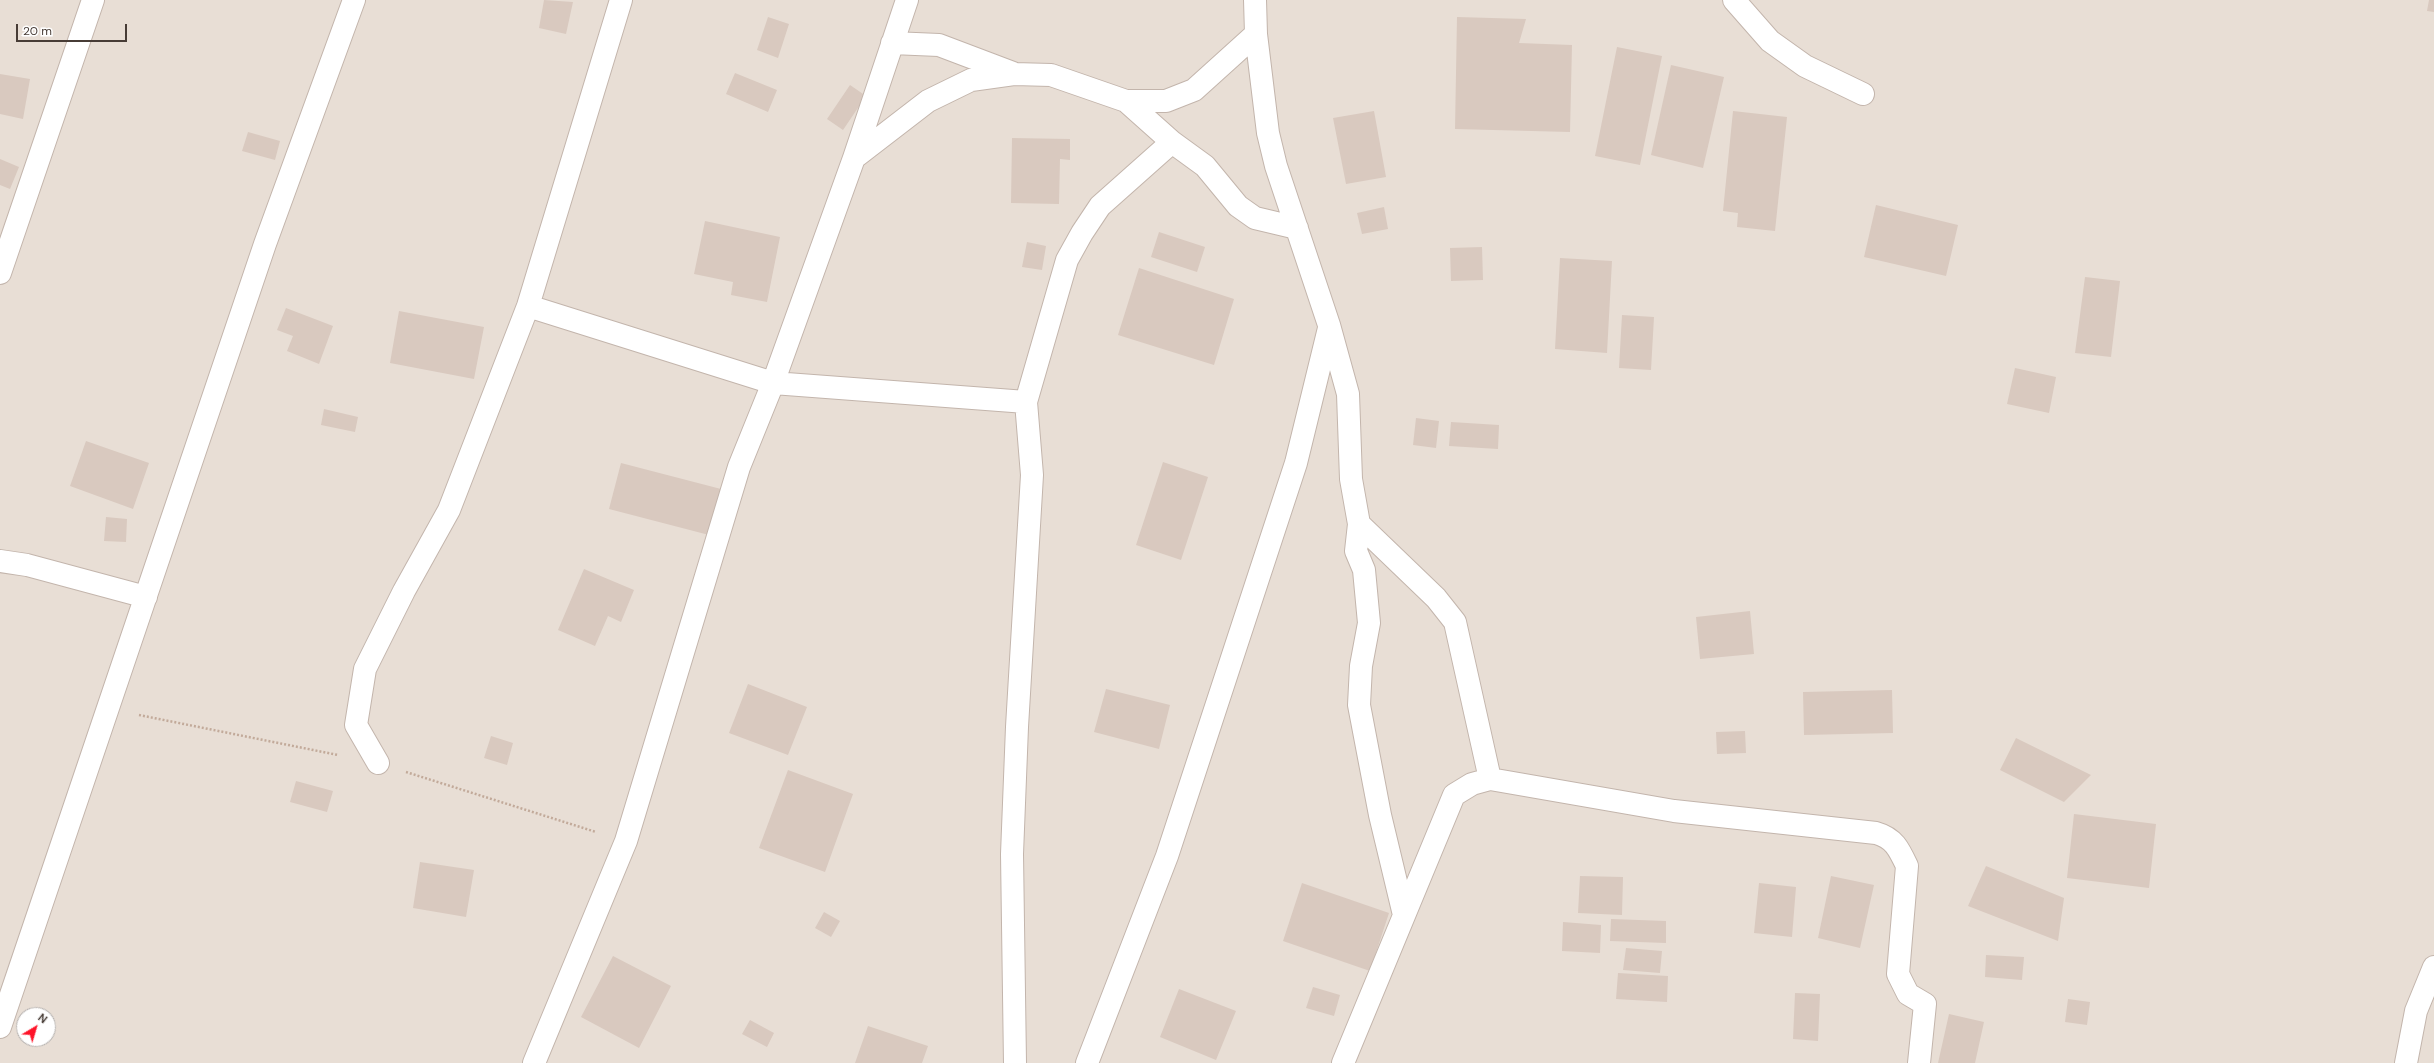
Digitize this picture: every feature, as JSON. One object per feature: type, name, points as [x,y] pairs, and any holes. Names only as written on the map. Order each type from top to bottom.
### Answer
[{"type":"street","points":[[0,274],[93,0]]},
{"type":"street","points":[[0,1027],[265,244],[354,0]]},
{"type":"street","points":[[378,763],[356,725],[365,669],[404,591],[449,510],[528,306],[620,0]]},
{"type":"street","points":[[534,1063],[626,841],[739,467],[773,383],[854,158],[907,0]]},
{"type":"street","points":[[1256,0],[1256,34],[1268,133],[1296,228],[1329,325],[1348,394],[1351,478],[1359,524],[1356,551],[1364,570],[1370,623],[1361,666],[1359,705],[1380,815],[1404,915]]},
{"type":"street","points":[[1734,0],[1770,41],[1805,66],[1863,94]]},
{"type":"street","points":[[854,158],[928,101],[971,80],[1014,74],[1051,76],[1126,101],[1166,101],[1194,90],[1256,34]]},
{"type":"street","points":[[892,43],[939,45],[1014,74]]},
{"type":"street","points":[[1126,101],[1172,142],[1205,166],[1238,206],[1255,218],[1296,228]]},
{"type":"street","points":[[1015,1063],[1012,854],[1018,712],[1032,475],[1026,402],[1067,260],[1082,232],[1100,206],[1172,142]]},
{"type":"street","points":[[528,306],[773,383],[1026,402]]},
{"type":"street","points":[[1087,1063],[1167,856],[1296,463],[1329,325]]},
{"type":"street","points":[[1359,524],[1436,598],[1455,622],[1490,779]]},
{"type":"street","points":[[0,562],[27,565],[146,597]]},
{"type":"street","points":[[1343,1063],[1454,795],[1472,784],[1490,779],[1674,811],[1876,832],[1888,836],[1900,850],[1907,866],[1898,974],[1908,994],[1925,1004],[1919,1063]]},
{"type":"street","points":[[2406,1063],[2416,1011],[2434,967]]},
{"type":"shaded area","points":[[0,0],[2434,0],[2434,1063],[0,1063]]},
{"type":"building","points":[[544,0],[573,2],[566,34],[539,28]]},
{"type":"building","points":[[2429,0],[2434,0],[2434,12],[2427,11]]},
{"type":"building","points":[[768,17],[789,24],[778,58],[757,50]]},
{"type":"building","points":[[1457,17],[1526,19],[1519,43],[1572,45],[1570,132],[1455,129]]},
{"type":"building","points":[[1617,47],[1662,56],[1640,165],[1595,156]]},
{"type":"building","points":[[1671,65],[1724,77],[1703,168],[1651,155]]},
{"type":"building","points":[[735,73],[777,90],[768,112],[726,94]]},
{"type":"building","points":[[0,74],[30,79],[23,119],[0,114]]},
{"type":"building","points":[[850,85],[866,96],[843,130],[827,119]]},
{"type":"building","points":[[1374,111],[1386,177],[1346,184],[1333,118]]},
{"type":"building","points":[[1733,111],[1787,117],[1775,231],[1737,227],[1738,213],[1723,211]]},
{"type":"building","points":[[248,132],[280,141],[275,160],[242,151]]},
{"type":"building","points":[[1012,138],[1070,139],[1070,160],[1060,159],[1059,204],[1011,203]]},
{"type":"building","points":[[0,159],[19,167],[10,189],[0,185]]},
{"type":"building","points":[[1876,205],[1958,225],[1946,276],[1864,257]]},
{"type":"building","points":[[1384,207],[1388,229],[1362,234],[1357,213]]},
{"type":"building","points":[[705,221],[780,237],[767,302],[731,295],[733,282],[694,274]]},
{"type":"building","points":[[1159,232],[1205,247],[1197,272],[1151,257]]},
{"type":"building","points":[[1027,242],[1046,246],[1042,270],[1022,267]]},
{"type":"building","points":[[1482,247],[1483,280],[1451,281],[1450,248]]},
{"type":"building","points":[[1560,258],[1612,261],[1607,353],[1555,349]]},
{"type":"building","points":[[1139,268],[1234,299],[1214,365],[1118,335]]},
{"type":"building","points":[[2085,277],[2120,281],[2111,357],[2075,353]]},
{"type":"building","points":[[286,308],[333,326],[319,364],[287,351],[293,336],[277,330]]},
{"type":"building","points":[[399,311],[484,327],[474,379],[390,363]]},
{"type":"building","points":[[1622,315],[1654,317],[1651,370],[1619,368]]},
{"type":"building","points":[[2015,368],[2056,377],[2049,413],[2007,404]]},
{"type":"building","points":[[324,409],[358,417],[355,432],[321,425]]},
{"type":"building","points":[[1416,418],[1439,421],[1436,448],[1413,445]]},
{"type":"building","points":[[1451,422],[1499,425],[1498,449],[1449,446]]},
{"type":"building","points":[[86,441],[149,463],[133,509],[70,486]]},
{"type":"building","points":[[1163,462],[1208,477],[1181,560],[1136,545]]},
{"type":"building","points":[[621,463],[721,489],[709,535],[609,509]]},
{"type":"building","points":[[106,517],[127,519],[126,542],[104,541]]},
{"type":"building","points":[[584,569],[634,590],[621,622],[608,616],[595,646],[558,630]]},
{"type":"building","points":[[1750,611],[1754,654],[1700,659],[1696,617]]},
{"type":"building","points":[[748,684],[807,707],[788,755],[729,733]]},
{"type":"building","points":[[1106,689],[1170,705],[1159,749],[1094,732]]},
{"type":"building","points":[[1892,690],[1893,733],[1804,735],[1803,692]]},
{"type":"building","points":[[1745,731],[1746,753],[1717,754],[1716,732]]},
{"type":"building","points":[[491,736],[513,743],[507,765],[484,758]]},
{"type":"building","points":[[2016,738],[2091,775],[2064,802],[2000,770]]},
{"type":"building","points":[[788,770],[853,794],[825,872],[759,848]]},
{"type":"building","points":[[296,781],[333,791],[327,812],[290,802]]},
{"type":"building","points":[[2074,814],[2156,824],[2149,888],[2067,878]]},
{"type":"building","points":[[420,862],[474,870],[466,917],[413,908]]},
{"type":"building","points":[[1986,866],[2064,898],[2058,941],[1968,906]]},
{"type":"building","points":[[1580,876],[1623,877],[1622,915],[1578,913]]},
{"type":"building","points":[[1831,876],[1874,885],[1860,948],[1818,938]]},
{"type":"building","points":[[1302,883],[1389,913],[1370,971],[1283,941]]},
{"type":"building","points":[[1759,883],[1796,887],[1792,937],[1754,933]]},
{"type":"building","points":[[824,912],[840,921],[831,937],[815,928]]},
{"type":"building","points":[[1611,919],[1666,921],[1666,943],[1610,941]]},
{"type":"building","points":[[1563,922],[1601,925],[1600,953],[1562,951]]},
{"type":"building","points":[[1626,948],[1662,951],[1660,973],[1623,970]]},
{"type":"building","points":[[1986,955],[2024,957],[2022,980],[1985,977]]},
{"type":"building","points":[[613,956],[671,986],[639,1048],[581,1017]]},
{"type":"building","points":[[1618,973],[1668,976],[1667,1002],[1616,999]]},
{"type":"building","points":[[1313,987],[1340,995],[1334,1016],[1306,1008]]},
{"type":"building","points":[[1179,989],[1236,1011],[1216,1060],[1160,1037]]},
{"type":"building","points":[[1795,993],[1820,994],[1818,1041],[1793,1039]]},
{"type":"building","points":[[2068,999],[2090,1002],[2087,1025],[2065,1022]]},
{"type":"building","points":[[1949,1014],[1984,1022],[1975,1063],[1938,1063]]},
{"type":"building","points":[[750,1020],[774,1033],[767,1047],[742,1034]]},
{"type":"building","points":[[868,1026],[928,1046],[922,1063],[855,1063]]}]
